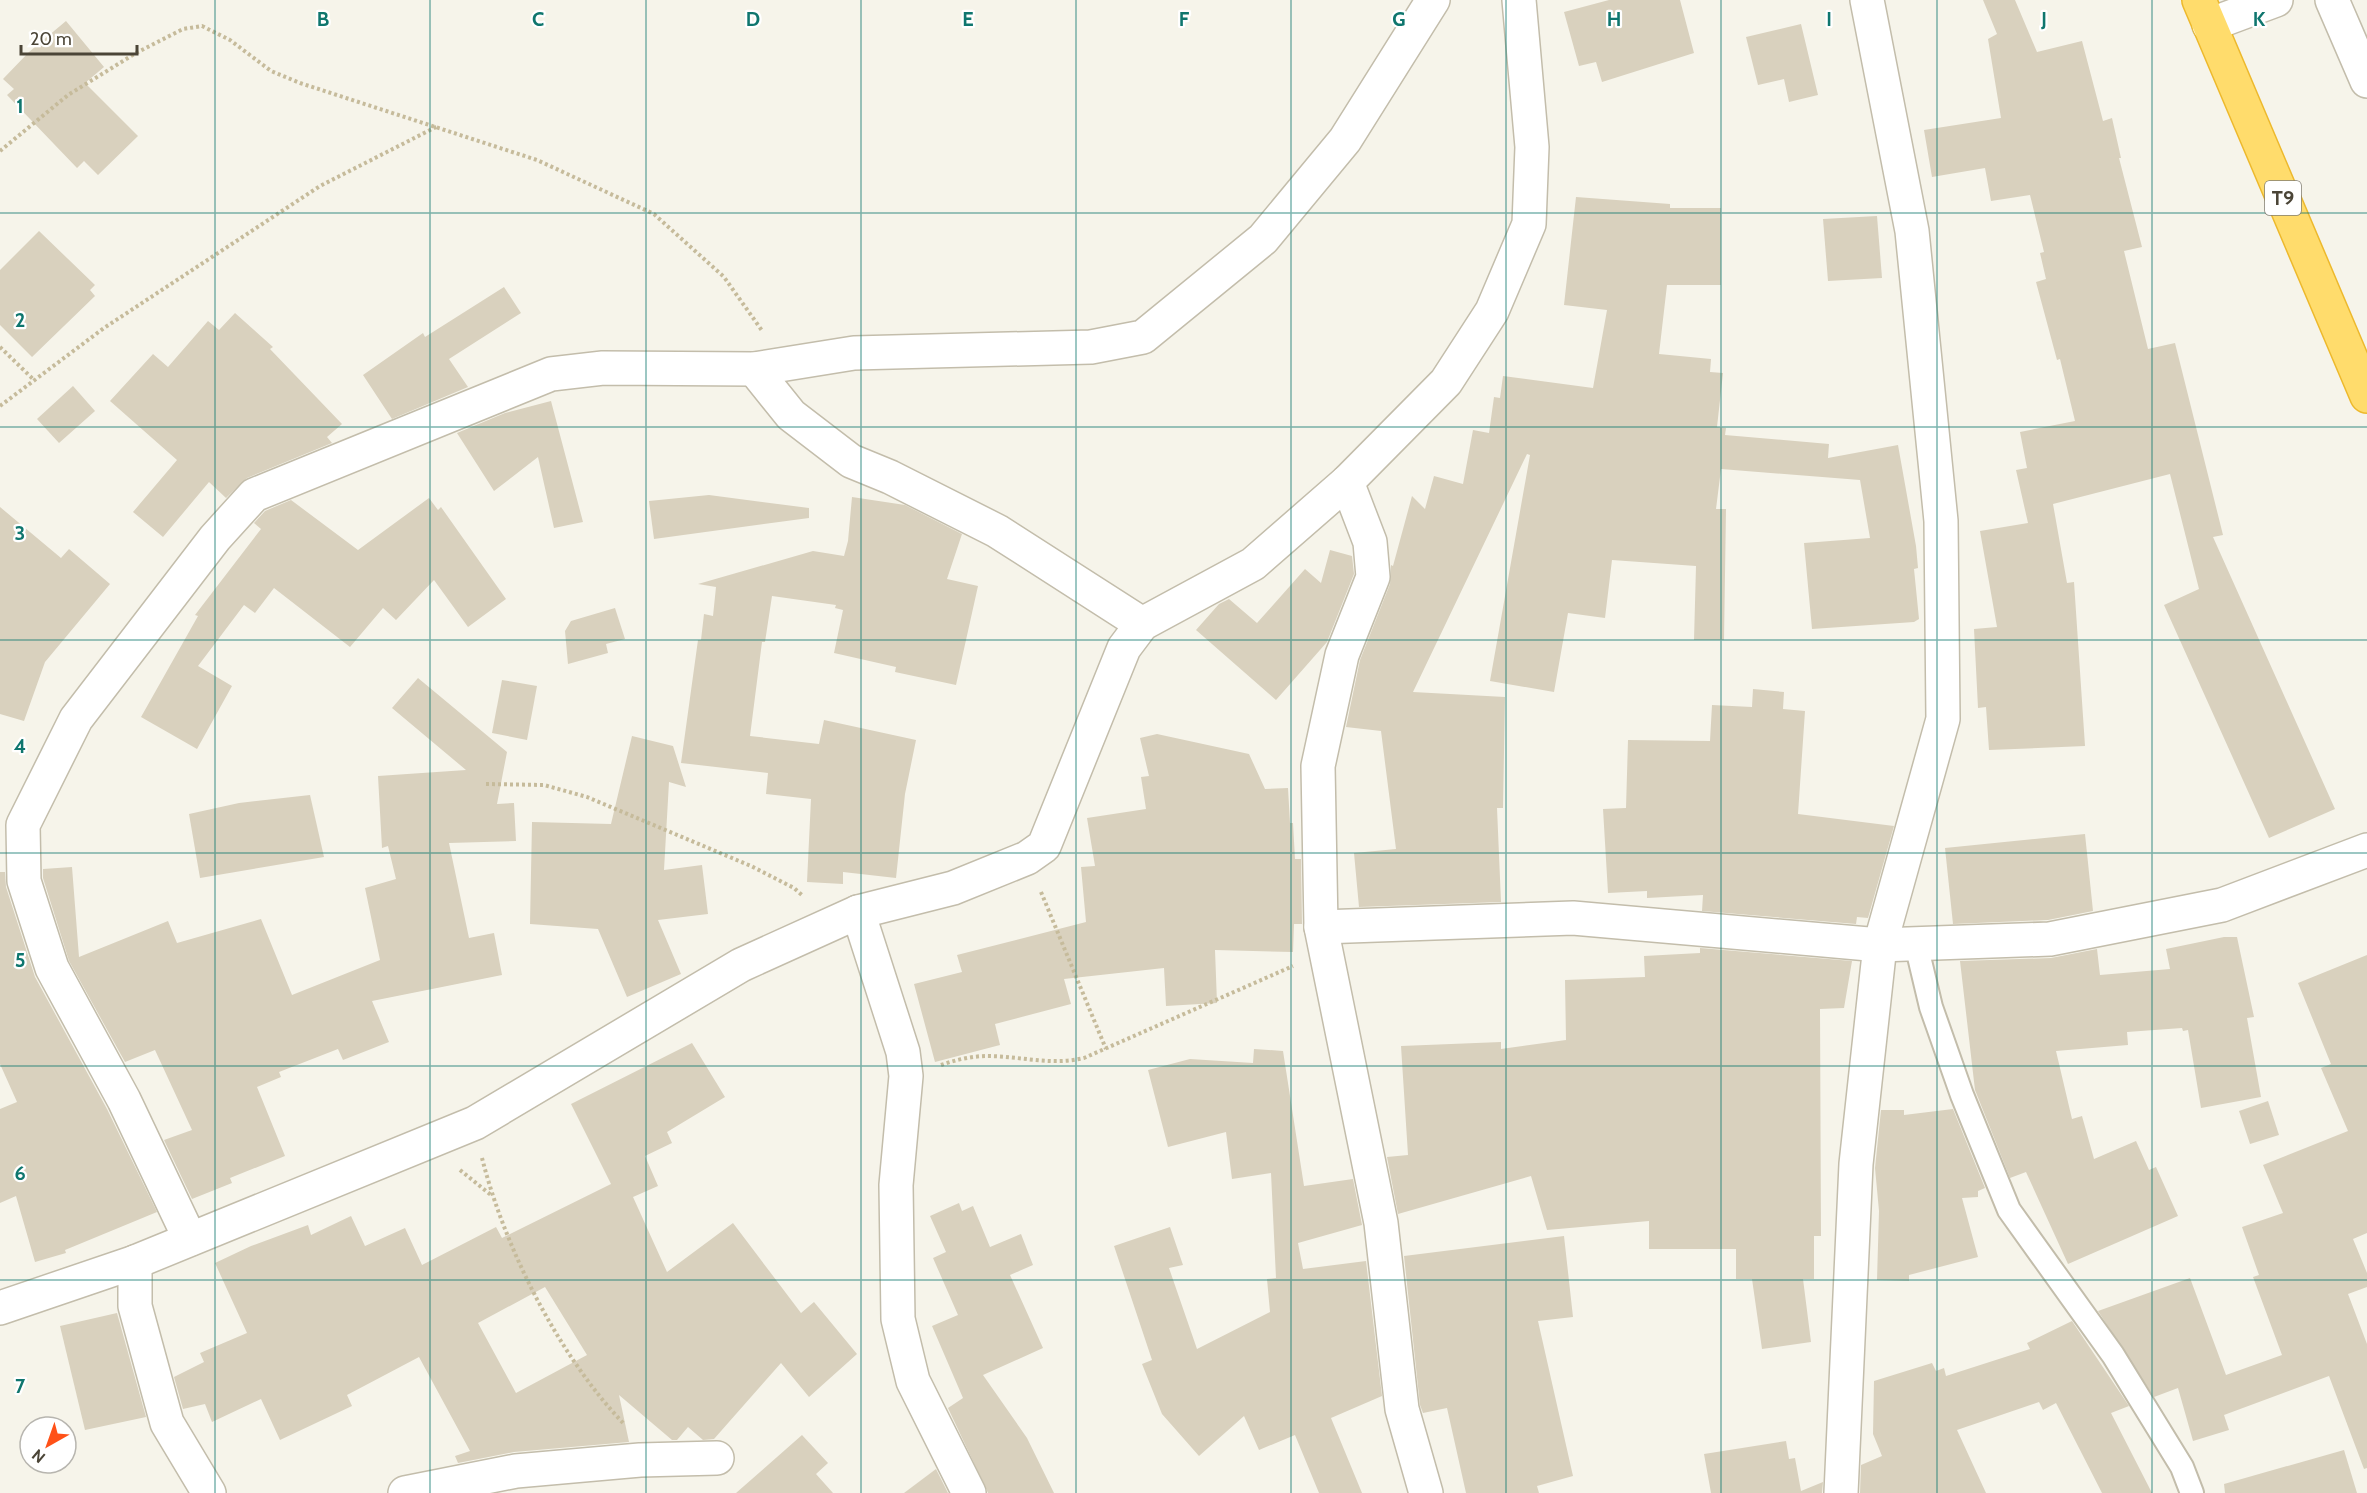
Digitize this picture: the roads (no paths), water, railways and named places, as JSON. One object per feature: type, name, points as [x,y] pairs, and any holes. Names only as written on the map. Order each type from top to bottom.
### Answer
[{"type":"highway","name":"T9","points":[[2204,12],[2367,396]]},
{"type":"street","points":[[190,1239],[124,1100],[52,968],[24,881],[23,825],[76,719],[215,538],[254,495],[551,374],[603,368],[770,366],[878,352],[1092,347],[1143,337],[1263,239],[1345,140],[1433,0]]},
{"type":"street","points":[[0,1308],[135,1262],[479,1121],[741,965],[845,918],[953,888],[1027,858],[1044,846],[1124,648],[1142,624],[1253,564],[1347,482],[1446,382],[1492,311],[1528,224],[1532,147],[1520,0]]},
{"type":"street","points":[[1841,1493],[1856,1164],[1880,945],[1943,719],[1941,521],[1912,231],[1867,0]]},
{"type":"street","points":[[2204,12],[2276,0]]},
{"type":"street","points":[[2332,0],[2366,77]]},
{"type":"street","points":[[770,366],[790,415],[851,462],[890,477],[997,531],[1142,624]]},
{"type":"street","points":[[1347,482],[1370,542],[1372,577],[1342,655],[1318,766],[1324,939],[1381,1223],[1402,1409],[1426,1493]]},
{"type":"street","points":[[1324,939],[1572,918],[1880,945],[2050,939],[2222,905],[2367,850]]},
{"type":"street","points":[[845,918],[903,1052],[906,1076],[896,1185],[898,1319],[913,1381],[969,1493]]},
{"type":"street","points":[[135,1262],[135,1306],[167,1423],[209,1493]]},
{"type":"street","points":[[405,1493],[516,1471],[657,1460],[717,1458]]},
{"type":"lane","points":[[1916,944],[1931,1007],[1954,1073],[2008,1210],[2113,1355],[2182,1467],[2192,1493]]}]
